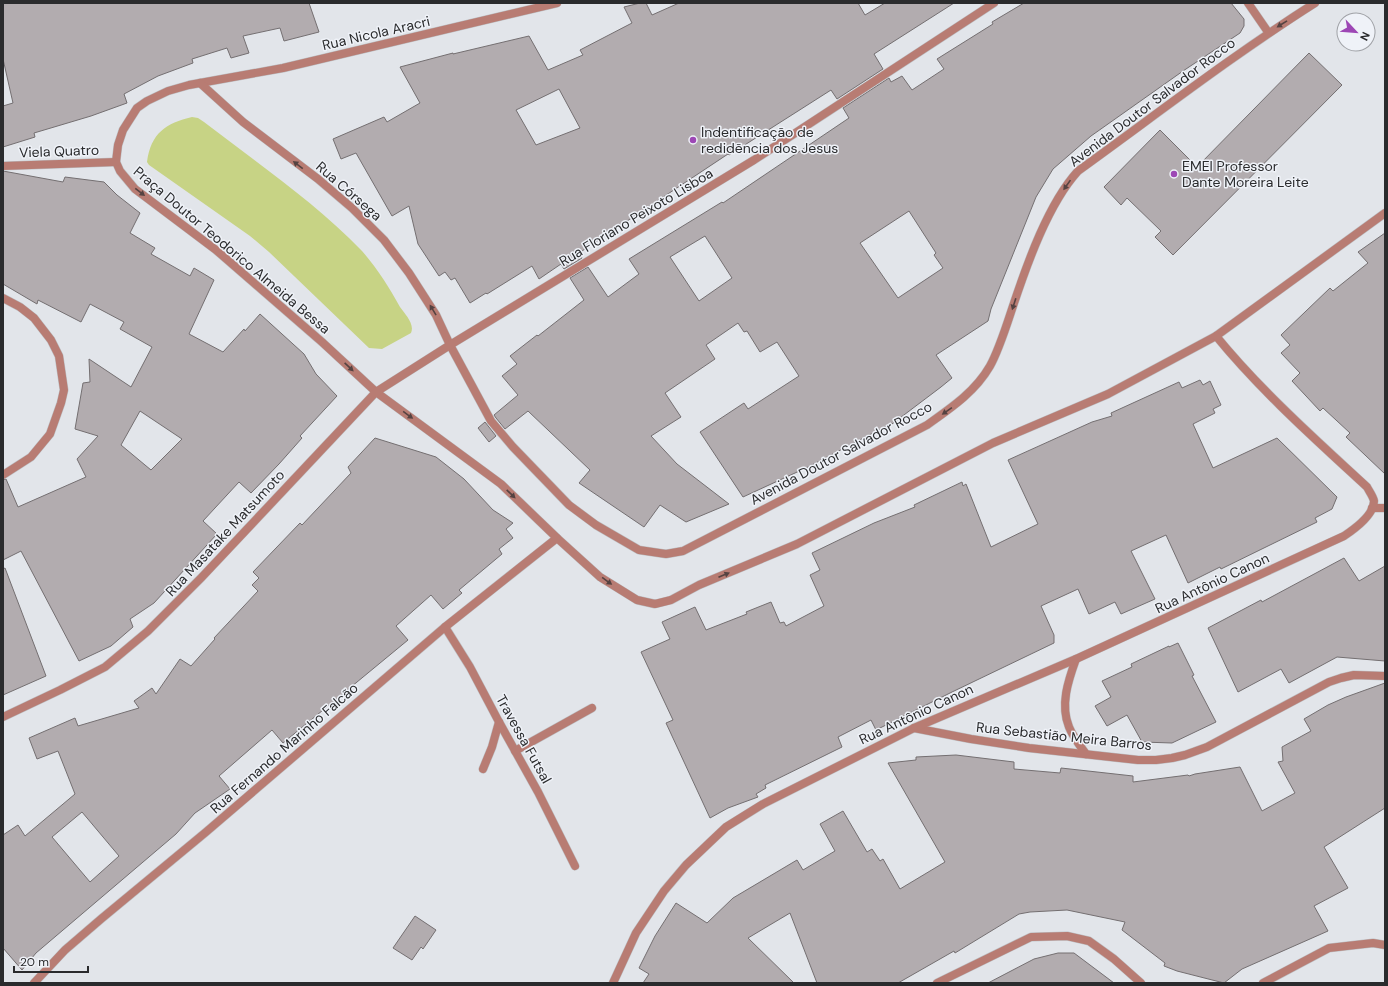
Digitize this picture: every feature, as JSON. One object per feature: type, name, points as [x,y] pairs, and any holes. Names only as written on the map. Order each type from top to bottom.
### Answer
[{"type":"street","name":"Rua Nicola Aracri","points":[[200,84],[291,66],[557,3]]},
{"type":"street","name":"Rua Floriano Peixoto Lisboa","points":[[450,345],[754,160],[994,3]]},
{"type":"street","points":[[1248,3],[1268,32]]},
{"type":"street","name":"Avenida Doutor Salvador Rocco","points":[[450,345],[491,421],[513,447],[569,505],[596,525],[639,550],[666,554],[683,551],[927,425],[955,405],[974,388],[990,365],[1005,330],[1022,280],[1046,222],[1067,184],[1078,171],[1268,32],[1315,3]]},
{"type":"street","name":"Praça Doutor Teodorico Almeida Bessa","points":[[200,84],[168,91],[147,101],[137,108],[123,130],[118,145],[116,162],[120,171],[135,189],[222,255],[322,342],[376,392]]},
{"type":"street","name":"Rua Córsega","points":[[200,84],[244,122],[352,208],[384,240],[409,273],[432,309],[450,345]]},
{"type":"street","name":"Viela Quatro","points":[[3,166],[116,162]]},
{"type":"street","points":[[376,392],[501,484],[600,577],[637,600],[655,604],[671,600],[700,585],[797,544],[993,443],[1108,394],[1216,336],[1385,213]]},
{"type":"street","points":[[3,298],[20,307],[34,318],[51,340],[59,356],[64,390],[50,434],[31,457],[3,475]]},
{"type":"street","points":[[1216,336],[1271,396],[1367,487],[1374,501],[1372,508],[1385,508]]},
{"type":"street","name":"Rua Masatake Matsumoto","points":[[3,717],[105,667],[148,631],[201,578],[376,392],[450,345]]},
{"type":"street","name":"Rua Antônio Canon","points":[[613,983],[636,933],[664,891],[686,866],[726,827],[763,804],[914,728],[1076,659],[1344,536],[1360,524],[1372,508]]},
{"type":"street","name":"Rua Fernando Marinho Falcão","points":[[34,983],[65,950],[101,919],[206,832],[445,627],[557,538]]},
{"type":"street","name":"Travessa Futsal","points":[[445,627],[470,667],[538,792],[574,866]]},
{"type":"street","points":[[1076,659],[1068,680],[1065,695],[1066,715],[1069,727],[1086,754]]},
{"type":"street","name":"Rua Sebastião Meira Barros","points":[[914,728],[1029,748],[1150,760],[1172,758],[1185,755],[1227,738],[1329,682],[1354,675],[1385,676]]},
{"type":"street","points":[[515,750],[592,708]]},
{"type":"street","points":[[483,769],[492,747],[499,722]]},
{"type":"street","points":[[937,983],[1031,937],[1067,936],[1089,941],[1114,959],[1141,983]]},
{"type":"street","points":[[1263,983],[1329,948],[1373,943],[1385,945]]},
{"type":"green space","points":[[192,117],[198,118],[204,122],[265,168],[305,199],[344,233],[373,264],[392,292],[411,323],[411,333],[382,349],[369,348],[269,252],[250,236],[149,165],[147,162],[149,152],[156,137],[161,131],[175,122]]},
{"type":"building","points":[[3,3],[309,3],[319,32],[284,41],[280,28],[243,36],[249,53],[231,58],[227,48],[192,59],[193,63],[158,76],[124,94],[127,103],[91,116],[34,133],[35,137],[3,147],[3,106],[13,103],[3,59]]},
{"type":"building","points":[[646,3],[652,15],[679,3],[858,3],[865,15],[885,3],[954,3],[874,54],[883,69],[837,99],[831,90],[729,155],[728,154],[579,253],[582,258],[564,269],[561,264],[539,279],[532,266],[470,303],[455,278],[451,280],[445,272],[439,276],[418,244],[409,206],[392,216],[356,153],[341,159],[333,139],[384,117],[387,122],[420,103],[400,67],[453,53],[529,36],[548,70],[583,55],[580,50],[632,23],[624,7]],"holes":[[[559,89],[580,128],[536,145],[516,110]]]},
{"type":"building","points":[[1024,3],[1231,3],[1244,19],[1244,26],[1240,33],[1091,136],[1053,169],[1036,197],[991,309],[988,321],[936,355],[952,378],[941,387],[892,424],[808,467],[743,497],[700,432],[744,403],[748,409],[799,376],[777,342],[760,352],[747,331],[744,332],[738,323],[706,345],[715,359],[665,393],[681,417],[651,436],[677,464],[729,504],[686,522],[660,505],[644,527],[579,483],[590,470],[528,411],[505,429],[496,418],[494,415],[518,395],[502,376],[517,364],[510,356],[584,300],[570,278],[588,267],[608,297],[639,274],[629,259],[722,202],[723,203],[849,118],[843,108],[889,78],[891,82],[902,76],[912,90],[944,69],[937,59],[993,24],[992,22]],"holes":[[[909,211],[936,253],[934,255],[943,268],[898,298],[860,243]],[[705,236],[732,278],[699,301],[670,257]]]},
{"type":"building","points":[[1309,53],[1342,85],[1173,255],[1155,237],[1161,231],[1127,198],[1121,205],[1104,187],[1160,130],[1197,167]]},
{"type":"building","points":[[3,171],[63,182],[65,177],[104,182],[117,195],[140,213],[130,233],[155,248],[151,254],[190,276],[194,268],[214,280],[189,334],[223,352],[260,314],[304,354],[316,374],[337,396],[300,436],[302,438],[279,464],[251,493],[239,482],[203,521],[217,534],[154,603],[130,619],[133,627],[111,646],[79,661],[21,551],[3,560],[3,480],[6,479],[18,507],[86,477],[77,459],[98,436],[75,429],[83,383],[90,382],[89,359],[131,387],[152,347],[120,329],[124,322],[90,304],[81,322],[38,300],[37,304],[3,284]],"holes":[[[140,411],[182,439],[151,470],[121,445]]]},
{"type":"building","points":[[1385,233],[1385,474],[1346,437],[1350,433],[1323,408],[1320,411],[1292,381],[1300,373],[1281,353],[1290,345],[1281,335],[1330,288],[1333,291],[1368,263],[1358,252]]},
{"type":"building","points":[[1200,380],[1203,385],[1210,381],[1221,405],[1213,409],[1215,413],[1193,424],[1213,468],[1277,438],[1337,497],[1332,509],[1315,518],[1317,522],[1221,569],[1220,567],[1188,583],[1166,535],[1131,551],[1155,599],[1121,614],[1115,602],[1089,614],[1078,589],[1041,606],[1054,635],[1054,643],[876,730],[871,720],[838,737],[842,747],[765,785],[766,788],[756,794],[758,797],[728,808],[710,818],[666,723],[673,720],[641,652],[670,639],[662,622],[695,607],[706,630],[747,614],[746,612],[771,602],[780,623],[784,622],[786,626],[824,606],[810,575],[820,570],[812,553],[874,523],[915,507],[914,505],[962,482],[963,486],[966,484],[991,547],[1038,524],[1008,460],[1092,422],[1112,416],[1111,413],[1179,382],[1182,388]]},
{"type":"building","points":[[485,422],[496,436],[489,442],[478,428]]},
{"type":"building","points":[[375,438],[436,457],[464,479],[493,510],[513,523],[506,529],[513,538],[499,549],[502,554],[459,590],[462,593],[443,609],[431,595],[396,626],[408,640],[283,743],[272,730],[219,776],[230,789],[195,813],[176,834],[36,953],[22,970],[3,948],[3,835],[18,825],[25,836],[75,794],[58,751],[37,759],[29,738],[75,718],[78,726],[139,708],[134,701],[152,688],[156,694],[180,659],[191,666],[215,639],[214,638],[258,591],[252,585],[259,578],[253,572],[300,523],[302,525],[351,473],[348,467]],"holes":[[[82,812],[119,856],[90,882],[52,837]]]},
{"type":"building","points":[[1344,558],[1359,581],[1385,566],[1385,661],[1337,657],[1289,683],[1281,669],[1238,692],[1208,628],[1261,600],[1262,602]]},
{"type":"building","points":[[5,568],[46,676],[3,695],[3,569]]},
{"type":"building","points":[[1178,643],[1194,675],[1192,676],[1216,722],[1172,743],[1142,742],[1127,715],[1107,726],[1095,706],[1111,697],[1102,681],[1132,667],[1131,664]]},
{"type":"building","points":[[1385,683],[1385,808],[1324,847],[1348,888],[1314,906],[1328,931],[1242,969],[1224,983],[1177,971],[1164,966],[1165,963],[1122,930],[1125,922],[1067,910],[1019,914],[955,953],[954,951],[898,983],[817,983],[790,913],[748,938],[794,983],[643,983],[649,974],[639,968],[655,936],[676,903],[707,923],[733,898],[797,860],[803,870],[835,851],[820,824],[843,811],[867,852],[872,849],[880,861],[883,859],[900,889],[945,862],[888,763],[916,760],[916,757],[956,755],[1014,762],[1014,769],[1060,773],[1061,768],[1133,776],[1133,782],[1189,776],[1240,767],[1262,811],[1295,793],[1278,762],[1283,761],[1282,747],[1311,731],[1304,719],[1328,705],[1346,697]]},
{"type":"building","points":[[415,916],[436,930],[423,949],[421,947],[412,960],[393,948]]},
{"type":"building","points":[[1058,953],[1074,953],[1114,983],[988,983],[1034,959]]},
{"type":"place","name":"Indentificação de redidẽncia dos Jesus","points":[[693,140]]},
{"type":"place","name":"EMEI Professor Dante Moreira Leite","points":[[1174,174]]}]
